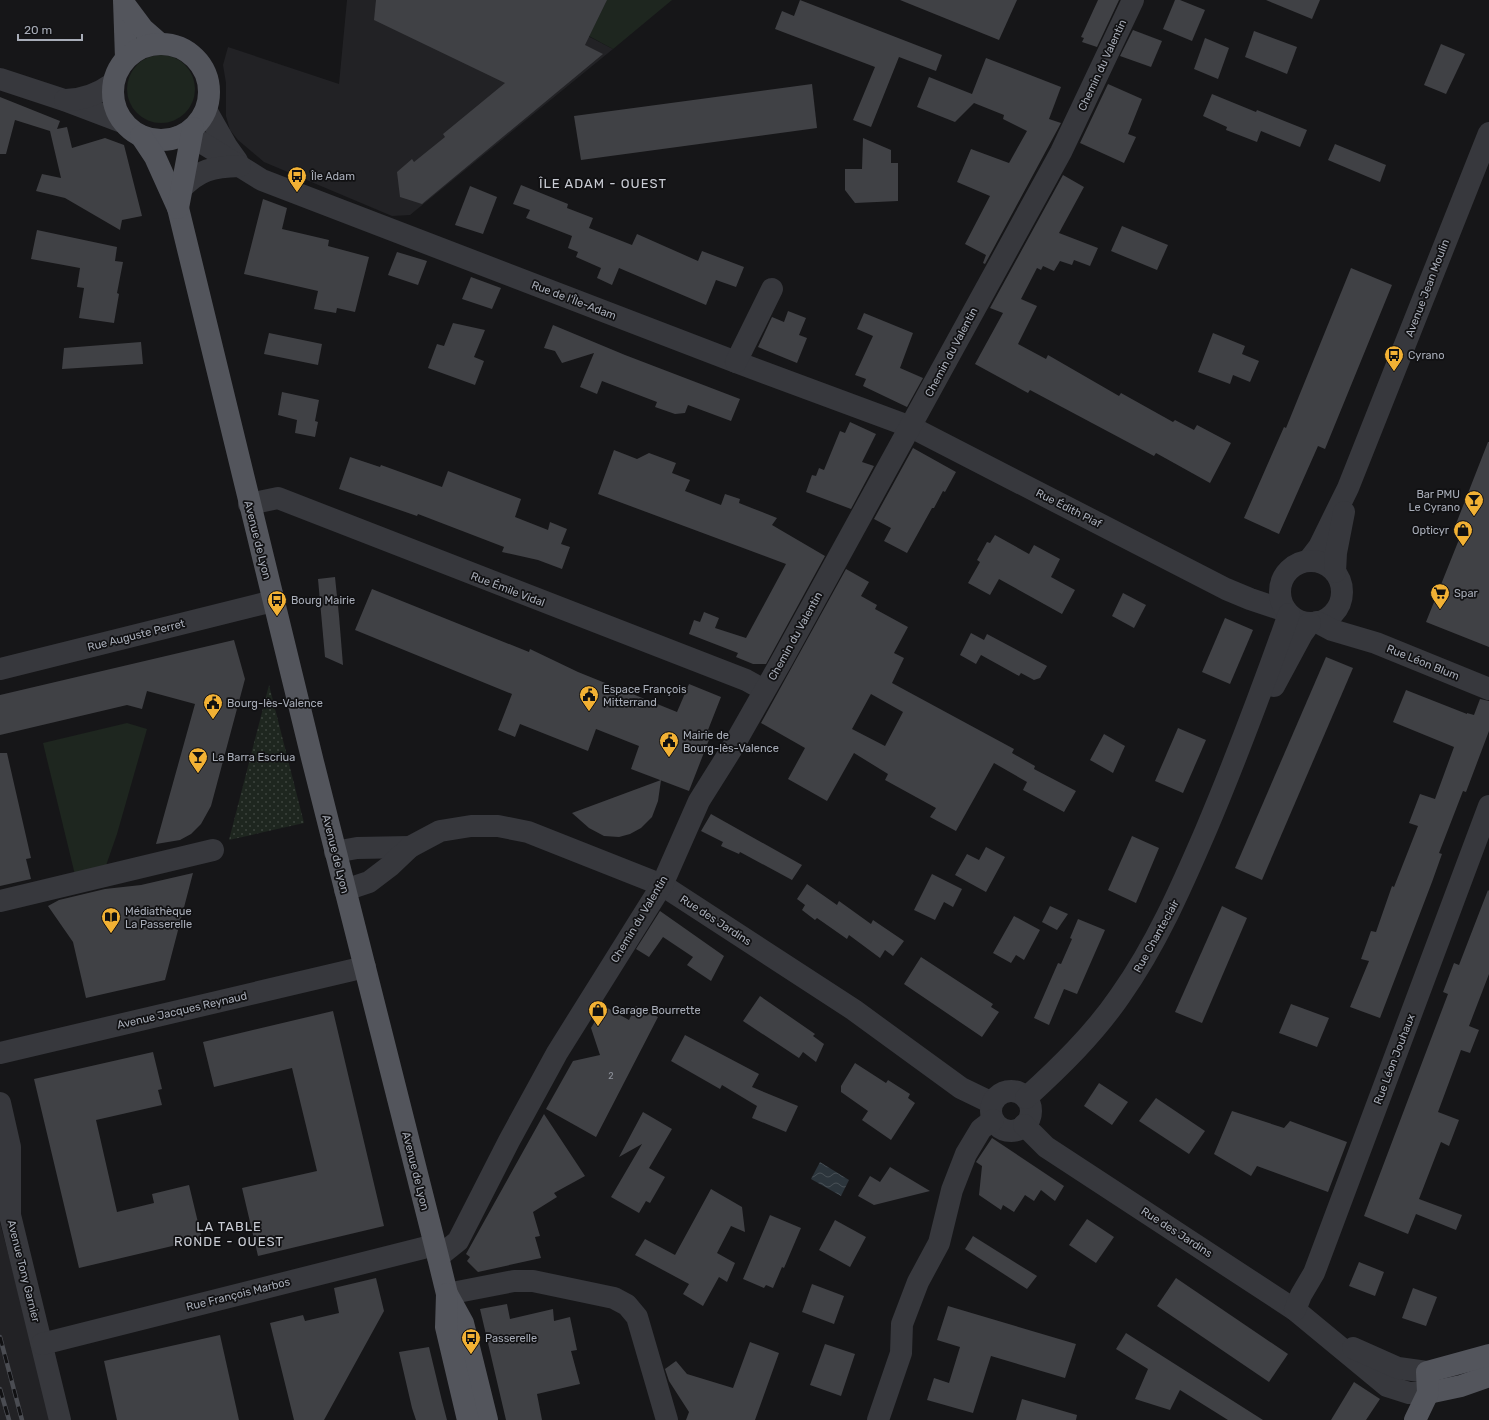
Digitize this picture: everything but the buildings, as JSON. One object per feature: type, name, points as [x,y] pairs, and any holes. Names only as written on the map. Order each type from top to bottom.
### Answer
[{"type":"main road","points":[[124,2],[143,29],[159,43]]},
{"type":"main road","points":[[124,2],[126,58]]},
{"type":"main road","points":[[179,199],[188,134],[206,110],[209,89],[207,77],[202,65],[194,56],[184,49],[172,44],[159,43],[147,45],[135,50],[126,58],[117,70],[112,84],[113,103],[122,122],[130,130],[140,136],[154,140],[188,134]]},
{"type":"main road","points":[[140,136],[155,157],[179,199]]},
{"type":"main road","name":"Avenue de Lyon","points":[[179,199],[249,504],[447,1294]]},
{"type":"main road","points":[[447,1294],[446,1327],[468,1420]]},
{"type":"main road","points":[[447,1294],[463,1323],[487,1420]]},
{"type":"main road","points":[[1415,1420],[1428,1393],[1427,1372],[1489,1355]]},
{"type":"main road","points":[[1428,1393],[1461,1386],[1489,1376]]},
{"type":"street","name":"Chemin du Valentin","points":[[436,1251],[458,1240],[509,1141],[557,1053],[662,885],[699,801],[730,750],[911,427],[1061,152],[1133,0]]},
{"type":"street","points":[[0,79],[64,100],[122,122]]},
{"type":"street","points":[[64,100],[76,100],[91,96],[112,84]]},
{"type":"street","name":"Rue de l'Île-Adam","points":[[206,110],[227,147],[240,166]]},
{"type":"street","name":"Avenue Jean Moulin","points":[[1309,560],[1318,547],[1348,488],[1489,133]]},
{"type":"street","name":"Rue de l'Île-Adam","points":[[188,134],[251,174],[269,183],[736,362],[911,427]]},
{"type":"street","points":[[179,199],[191,178],[204,170],[221,166],[240,166]]},
{"type":"street","points":[[736,362],[772,289]]},
{"type":"street","name":"Rue Édith Piaf","points":[[911,427],[1226,589],[1288,612]]},
{"type":"street","name":"Avenue Jean Moulin","points":[[1335,572],[1336,553],[1348,488]]},
{"type":"street","name":"Rue Émile Vidal","points":[[249,504],[278,498],[549,605],[746,680],[764,690]]},
{"type":"street","points":[[1309,560],[1326,564],[1335,572],[1341,584],[1340,601],[1335,611],[1327,618],[1314,622],[1301,621],[1288,612],[1281,601],[1279,590],[1282,580],[1293,566],[1309,560]]},
{"type":"street","name":"Rue Édith Piaf","points":[[1226,589],[1249,589],[1282,580]]},
{"type":"street","name":"Rue Auguste Perret","points":[[0,669],[273,601]]},
{"type":"street","points":[[1340,601],[1357,637]]},
{"type":"street","name":"Rue Chanteclair","points":[[1026,1098],[1085,1040],[1120,997],[1142,963],[1180,890],[1242,745],[1288,612]]},
{"type":"street","name":"Rue Chanteclair","points":[[1242,745],[1302,634],[1314,622]]},
{"type":"street","name":"Rue Léon Blum","points":[[1314,622],[1332,630],[1357,637],[1489,689]]},
{"type":"street","name":"Rue Léon Jouhaux","points":[[1295,1310],[1314,1273],[1489,806]]},
{"type":"street","name":"Rue des Jardins","points":[[345,890],[369,882],[410,847],[440,831],[471,826],[498,826],[528,832],[662,885],[854,1010],[992,1112]]},
{"type":"street","name":"Rue des Jardins","points":[[335,852],[357,848],[410,847]]},
{"type":"street","points":[[0,901],[213,850]]},
{"type":"street","name":"Avenue Jacques Reynaud","points":[[0,1053],[365,968]]},
{"type":"street","points":[[878,1420],[901,1354],[902,1324],[918,1282],[939,1243],[952,1190],[966,1154],[992,1112],[999,1094],[1010,1091],[1022,1094],[1030,1105],[1031,1112],[1029,1119],[1024,1125],[1018,1130],[1011,1131],[1003,1130],[992,1112]]},
{"type":"street","name":"Avenue Tony Garnier","points":[[0,1103],[10,1147],[10,1215],[60,1420]]},
{"type":"street","name":"Rue des Jardins","points":[[1024,1125],[1046,1147],[1295,1310],[1387,1386],[1409,1393],[1428,1393]]},
{"type":"street","name":"Rue François Marbos","points":[[42,1344],[436,1251]]},
{"type":"street","points":[[447,1294],[514,1282],[533,1281],[614,1298],[627,1305],[637,1317],[667,1420]]},
{"type":"street","name":"Rue des Jardins","points":[[1330,1338],[1398,1368],[1427,1372]]},
{"type":"shaded area","points":[[347,0],[518,0],[613,49],[410,215],[392,216],[264,162],[238,140],[230,130],[226,116],[226,83],[223,65],[228,47],[339,84]]},
{"type":"shaded area","points":[[604,0],[672,0],[613,49],[589,36],[606,2]]},
{"type":"shaded area","points":[[161,55],[174,58],[185,65],[192,76],[195,89],[192,102],[185,113],[174,120],[161,123],[148,120],[137,113],[130,102],[127,89],[130,76],[137,65],[148,58]]},
{"type":"shaded area","points":[[269,685],[304,823],[229,840]]},
{"type":"shaded area","points":[[127,723],[147,729],[117,834],[102,877],[77,883],[43,743]]},
{"type":"shaded area","points":[[0,1223],[33,1347],[53,1420],[0,1420]]},
{"type":"water","points":[[820,1162],[849,1180],[841,1196],[811,1179]]},
{"type":"railway","points":[[0,1337],[22,1420]]},
{"type":"railway","points":[[0,1389],[9,1420]]},
{"type":"place","name":"Île Adam","points":[[297,193]]},
{"type":"place","name":"Cyrano","points":[[1394,372]]},
{"type":"place","name":"Bar PMU Le Cyrano","points":[[1474,517]]},
{"type":"place","name":"Opticyr","points":[[1463,547]]},
{"type":"place","name":"Spar","points":[[1440,610]]},
{"type":"place","name":"Bourg Mairie","points":[[277,617]]},
{"type":"place","name":"Espace François Mitterrand","points":[[589,712]]},
{"type":"place","name":"Bourg-lès-Valence","points":[[213,720]]},
{"type":"place","name":"Mairie de Bourg-lès-Valence","points":[[669,758]]},
{"type":"place","name":"La Barra Escriua","points":[[198,774]]},
{"type":"place","name":"Médiathèque La Passerelle","points":[[111,934]]},
{"type":"place","name":"Garage Bourrette","points":[[598,1027]]},
{"type":"place","name":"Passerelle","points":[[471,1355]]},
{"type":"district","name":"ÎLE ADAM - OUEST","points":[[603,183]]},
{"type":"district","name":"LA TABLE RONDE - OUEST","points":[[229,1234]]}]
